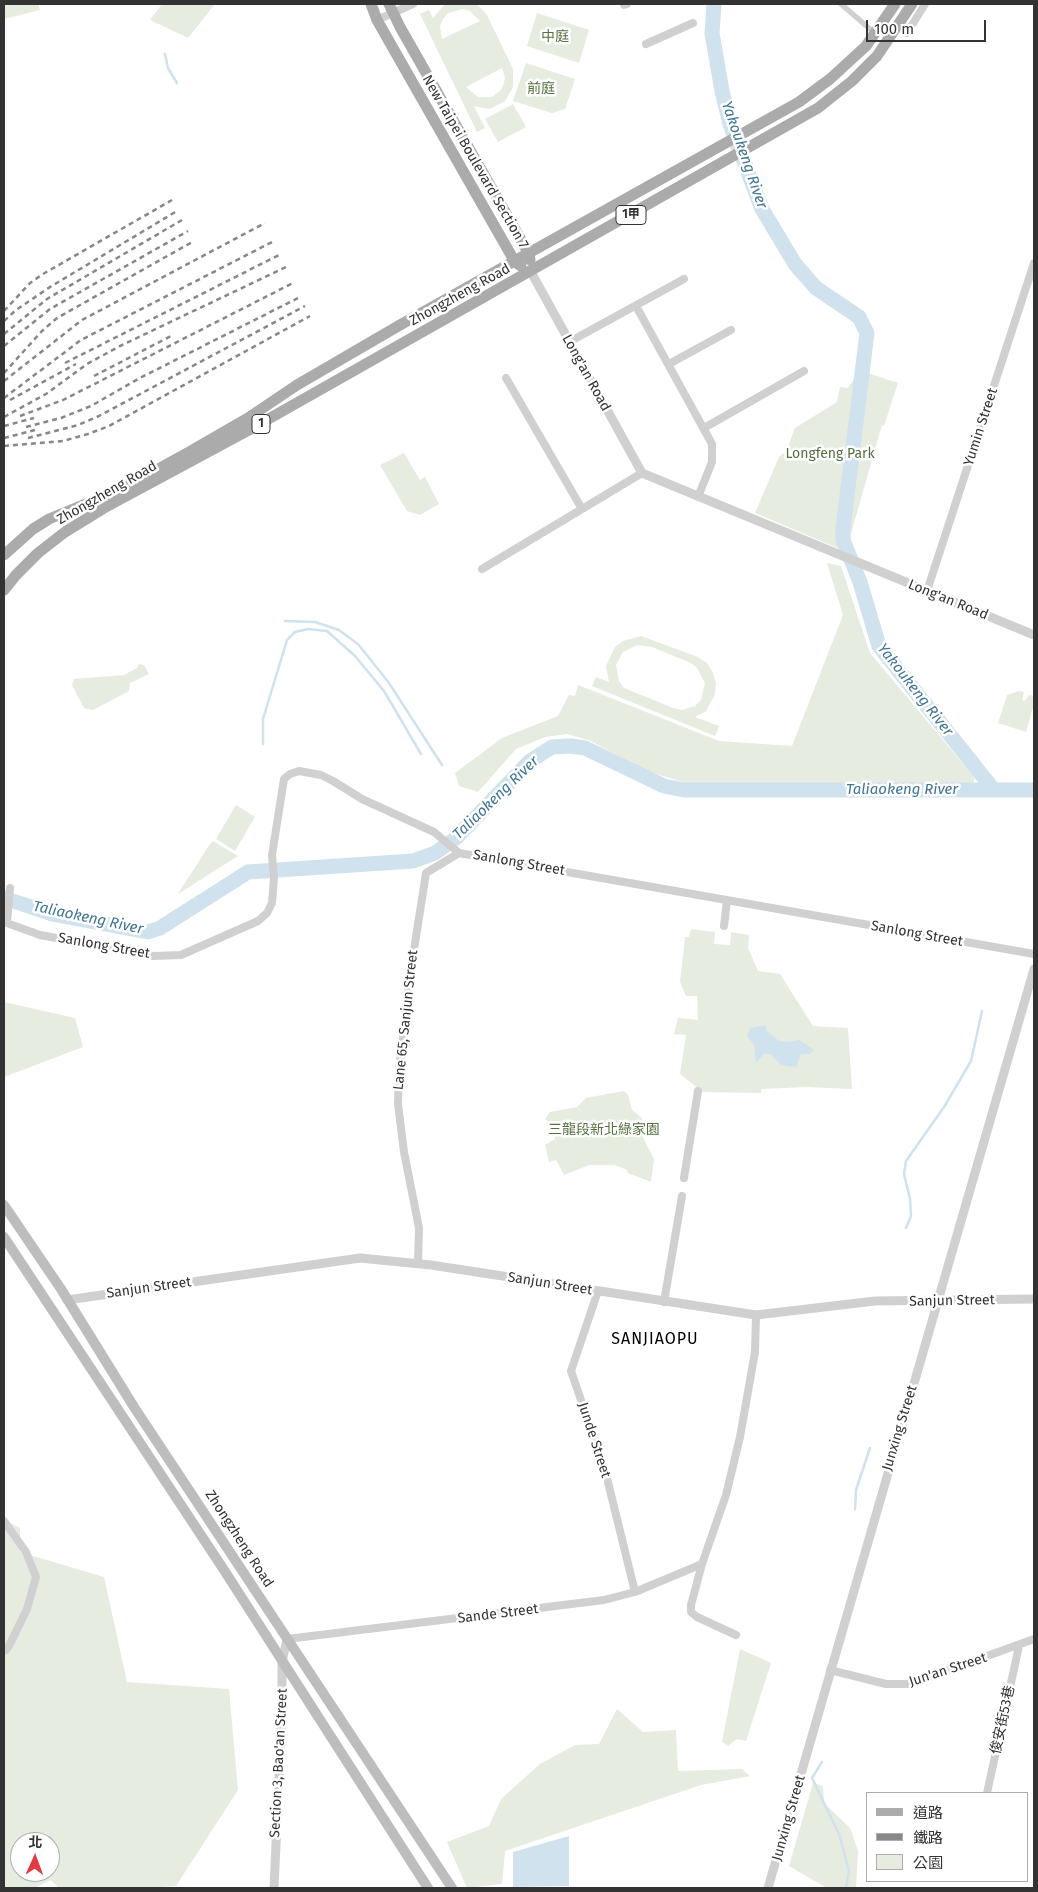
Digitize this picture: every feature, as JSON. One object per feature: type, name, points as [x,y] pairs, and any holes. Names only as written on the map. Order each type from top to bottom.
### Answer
[{"type":"main road","name":"New Taipei Boulevard Section 7","points":[[371,4],[378,20],[515,262],[531,272]]},
{"type":"main road","name":"Zhongzheng Road","points":[[4,555],[33,529],[67,512],[122,489],[189,452],[248,418],[305,380],[798,102],[830,79],[895,4]]},
{"type":"main road","name":"Zhongzheng Road","points":[[4,590],[28,562],[76,525],[220,447],[818,108],[852,80],[881,50],[912,4]]},
{"type":"main road","name":"New Taipei Boulevard Section 7","points":[[391,8],[529,254],[531,272]]},
{"type":"main road","points":[[870,35],[881,50]]},
{"type":"main road","points":[[67,512],[76,525]]},
{"type":"main road","name":"Zhongzheng Road","points":[[4,1205],[67,1300],[134,1408],[452,1888]]},
{"type":"main road","points":[[4,1237],[428,1888]]},
{"type":"main road","points":[[48,1305],[67,1300]]},
{"type":"street","points":[[378,20],[391,8],[413,4]]},
{"type":"street","points":[[841,4],[870,35]]},
{"type":"street","points":[[907,33],[925,4]]},
{"type":"street","points":[[646,44],[693,23]]},
{"type":"street","name":"Yumin Street","points":[[927,591],[1034,263]]},
{"type":"street","name":"Long'an Road","points":[[531,272],[642,473]]},
{"type":"street","points":[[569,342],[684,279]]},
{"type":"street","points":[[482,570],[642,473],[698,497],[711,466],[714,452],[704,428],[636,306]]},
{"type":"street","points":[[669,364],[731,330]]},
{"type":"street","points":[[704,428],[804,370]]},
{"type":"street","points":[[506,378],[582,509]]},
{"type":"street","name":"Long'an Road","points":[[698,497],[1034,635]]},
{"type":"street","name":"Sanlong Street","points":[[5,922],[40,934],[153,956],[180,955],[258,922],[267,913],[272,903],[274,878],[272,855],[284,779],[290,774],[299,771],[321,775],[333,780],[362,799],[434,832],[456,851],[1034,954]]},
{"type":"street","name":"Lane 65, Sanjun Street","points":[[418,1264],[419,1228],[399,1114],[399,1070],[411,969],[426,874],[456,851]]},
{"type":"street","points":[[5,922],[10,888]]},
{"type":"street","points":[[724,926],[727,900]]},
{"type":"street","name":"Junxing Street","points":[[768,1888],[1034,969]]},
{"type":"street","points":[[684,1178],[698,1091]]},
{"type":"street","points":[[664,1302],[682,1196]]},
{"type":"street","name":"Sanjun Street","points":[[67,1300],[360,1258],[418,1264],[756,1315],[875,1301],[1034,1300]]},
{"type":"street","name":"Junde Street","points":[[598,1291],[571,1371],[605,1470],[635,1592]]},
{"type":"street","points":[[736,1635],[691,1612],[702,1564],[726,1495],[740,1437],[755,1352],[756,1315]]},
{"type":"street","points":[[4,1521],[26,1552],[36,1577],[27,1609],[10,1644],[4,1650]]},
{"type":"street","name":"Sande Street","points":[[287,1639],[574,1605],[635,1592],[702,1564]]},
{"type":"street","name":"Section 3, Bao'an Street","points":[[274,1888],[282,1712],[282,1662],[287,1639]]},
{"type":"street","name":"Jun'an Street","points":[[830,1670],[886,1684],[910,1684],[1034,1639]]},
{"type":"street","name":"俊安街53巷","points":[[987,1792],[1019,1646]]},
{"type":"green space","points":[[38,4],[40,10],[4,19],[4,5]]},
{"type":"green space","points":[[162,4],[215,4],[188,38],[150,20]]},
{"type":"green space","points":[[445,4],[476,4],[487,15],[513,69],[513,87],[505,101],[490,109],[474,106],[485,128],[477,132],[420,14],[429,10],[433,18]],"holes":[[[462,9],[470,11],[480,21],[442,39],[440,26],[443,19],[448,13]],[[502,68],[505,77],[504,83],[501,90],[492,97],[478,97],[466,87]]]},
{"type":"green space","name":"中庭","points":[[537,13],[589,30],[579,63],[527,46]]},
{"type":"green space","name":"前庭","points":[[526,63],[575,79],[565,109],[552,113],[513,101]]},
{"type":"green space","points":[[513,104],[526,127],[498,142],[485,119]]},
{"type":"green space","name":"Longfeng Park","points":[[865,372],[898,383],[884,426],[882,425],[850,537],[847,531],[851,494],[843,494],[838,533],[840,549],[755,513],[779,457],[786,451],[795,428],[837,402],[840,387],[848,388],[854,379]]},
{"type":"green space","points":[[404,453],[420,480],[425,477],[439,504],[420,515],[407,511],[380,465]]},
{"type":"green space","points":[[827,563],[841,566],[870,653],[974,777],[974,782],[967,784],[692,785],[644,770],[591,741],[567,734],[545,737],[516,749],[478,792],[459,786],[455,773],[502,738],[558,716],[569,695],[575,696],[578,685],[719,741],[792,746],[843,615]]},
{"type":"green space","points":[[641,636],[698,657],[707,663],[716,683],[715,694],[706,711],[695,717],[719,726],[715,736],[592,686],[596,677],[609,682],[606,666],[615,647],[623,641]],"holes":[[[637,645],[652,647],[691,663],[697,668],[705,683],[701,700],[695,706],[682,710],[673,708],[624,688],[619,681],[616,665],[623,652]]]},
{"type":"green space","points":[[139,664],[144,665],[149,674],[130,683],[129,691],[93,710],[84,708],[72,685],[74,679],[124,675],[137,668]]},
{"type":"green space","points":[[1019,691],[1024,692],[1022,700],[1025,701],[1029,695],[1034,696],[1034,704],[1026,732],[998,723],[1007,695]]},
{"type":"green space","points":[[236,805],[255,817],[235,851],[216,839]]},
{"type":"green space","points":[[213,841],[238,856],[178,894],[210,844]]},
{"type":"green space","points":[[691,929],[715,932],[714,944],[730,945],[731,932],[749,935],[748,948],[758,971],[780,974],[813,1026],[848,1028],[852,1089],[806,1087],[761,1089],[761,1093],[703,1092],[680,1074],[686,1035],[674,1034],[678,1018],[698,1020],[697,996],[686,996],[680,982],[685,937],[689,937]]},
{"type":"green space","points":[[4,1002],[75,1018],[83,1047],[4,1077]]},
{"type":"green space","name":"三龍段新北綠家園","points":[[624,1091],[628,1095],[632,1110],[642,1118],[639,1130],[654,1159],[651,1182],[628,1173],[627,1170],[615,1165],[589,1165],[564,1175],[556,1160],[549,1162],[545,1145],[555,1139],[553,1126],[545,1119],[550,1112],[577,1107],[586,1098]]},
{"type":"green space","points":[[4,1520],[20,1528],[20,1552],[104,1577],[127,1682],[229,1689],[238,1790],[176,1886],[59,1888],[53,1882],[60,1882],[60,1832],[10,1832],[10,1882],[47,1882],[34,1888],[4,1888]]},
{"type":"green space","points":[[740,1649],[771,1663],[746,1741],[737,1739],[728,1746],[722,1742]]},
{"type":"green space","points":[[617,1709],[643,1732],[676,1730],[678,1771],[742,1769],[750,1776],[701,1785],[505,1851],[502,1884],[467,1888],[447,1842],[489,1826],[501,1799],[540,1764],[575,1745],[599,1744]]},
{"type":"green space","points":[[813,1783],[823,1786],[824,1803],[850,1828],[858,1851],[856,1888],[827,1888],[789,1866]]},
{"type":"water","points":[[766,1025],[767,1031],[779,1041],[799,1040],[814,1050],[810,1054],[801,1054],[796,1067],[781,1065],[771,1054],[764,1054],[756,1063],[754,1045],[747,1036],[750,1028]]},
{"type":"water","points":[[569,1836],[569,1886],[513,1887],[513,1852]]},
{"type":"waterway","name":"Yakoukeng River","points":[[714,4],[712,33],[722,91],[730,124],[762,209],[795,264],[816,288],[859,317],[867,333],[843,540],[860,582],[879,646],[993,789]]},
{"type":"waterway","points":[[165,54],[168,68],[177,83]]},
{"type":"waterway","points":[[285,621],[315,622],[339,630],[358,644],[389,683],[442,765]]},
{"type":"waterway","points":[[263,744],[263,719],[287,640],[295,632],[308,629],[327,631],[355,656],[384,691],[421,754]]},
{"type":"waterway","name":"Taliaokeng River","points":[[4,898],[52,914],[148,932],[160,928],[248,872],[413,861],[435,853],[456,838],[530,761],[552,747],[571,746],[585,748],[664,786],[684,790],[1034,790]]},
{"type":"waterway","points":[[906,1228],[911,1216],[910,1199],[904,1174],[906,1161],[944,1107],[971,1061],[982,1011]]},
{"type":"waterway","points":[[855,1509],[856,1490],[870,1448]]},
{"type":"waterway","points":[[822,1762],[812,1778],[839,1834],[849,1871],[846,1888]]},
{"type":"railway","points":[[4,311],[30,283],[43,274],[172,200]]},
{"type":"railway","points":[[4,321],[16,310],[50,287],[177,211]]},
{"type":"railway","points":[[4,334],[47,299],[182,220]]},
{"type":"railway","points":[[4,381],[82,320],[265,223]]},
{"type":"railway","points":[[4,346],[50,309],[188,231]]},
{"type":"railway","points":[[4,373],[42,331],[57,318],[194,241]]},
{"type":"railway","points":[[4,398],[81,340],[274,241]]},
{"type":"railway","points":[[65,363],[279,255]]},
{"type":"railway","points":[[4,417],[46,394],[87,364],[120,346],[286,267]]},
{"type":"railway","points":[[20,416],[63,400],[293,283]]},
{"type":"railway","points":[[26,427],[61,418],[91,406],[138,379],[300,297]]},
{"type":"railway","points":[[28,438],[78,425],[99,416],[305,306]]},
{"type":"railway","points":[[4,446],[63,441],[109,426],[310,316]]},
{"type":"railway","points":[[94,376],[171,336]]},
{"type":"railway","points":[[10,400],[76,364]]},
{"type":"railway","points":[[4,426],[34,418]]},
{"type":"railway","points":[[4,438],[35,430]]},
{"type":"district","name":"SANJIAOPU","points":[[655,1340]]}]
